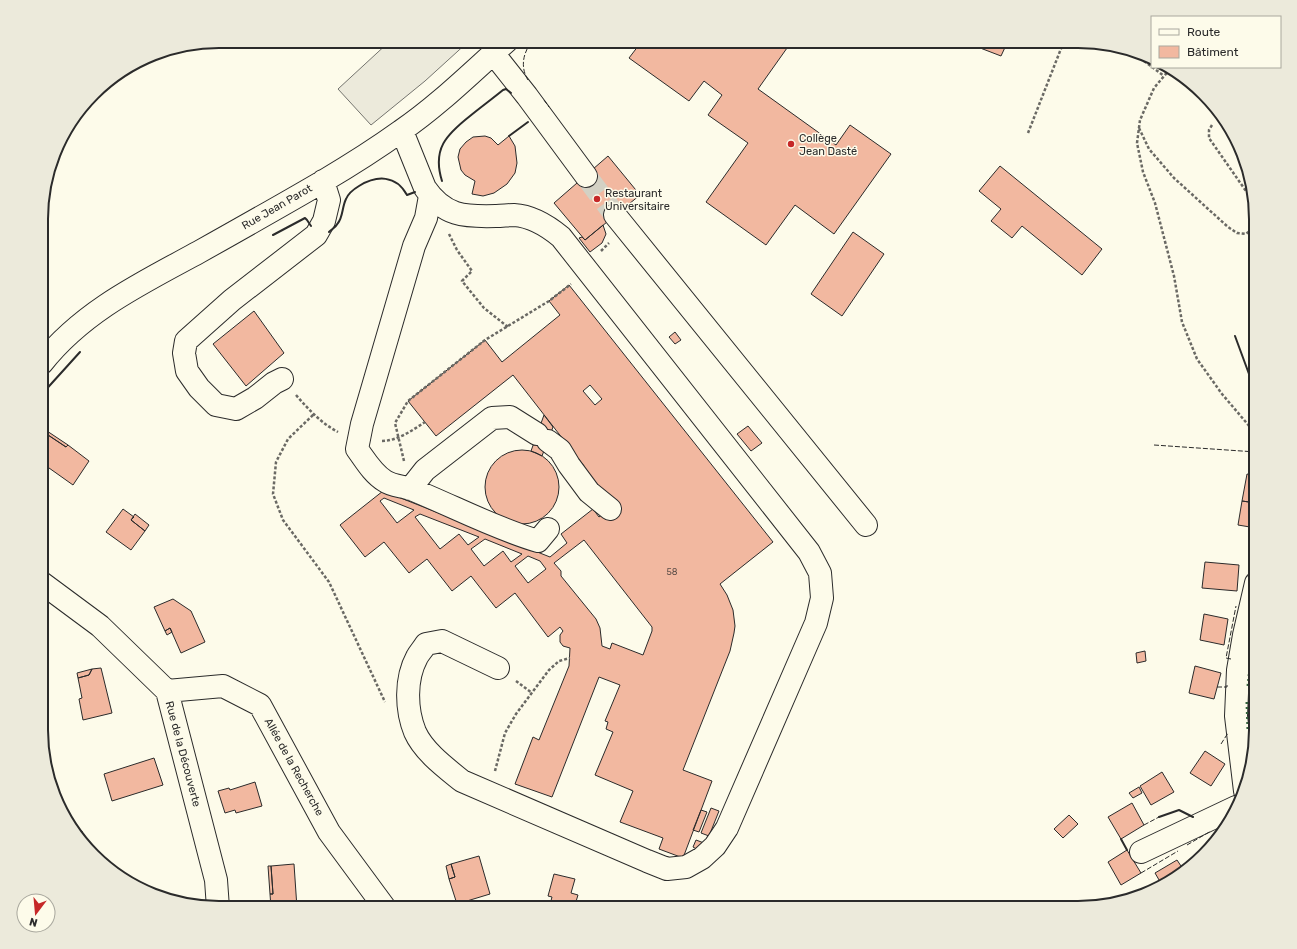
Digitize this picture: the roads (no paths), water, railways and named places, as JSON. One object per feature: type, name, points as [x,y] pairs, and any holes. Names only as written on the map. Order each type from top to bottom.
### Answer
[{"type":"street","name":"Rue Jean Parot","points":[[48,356],[87,318],[134,286],[324,181],[402,131],[445,96],[499,48]]},
{"type":"street","points":[[501,48],[527,96],[586,176]]},
{"type":"street","points":[[402,131],[425,188],[430,196],[440,204],[454,213],[470,216],[515,215],[551,228],[561,237],[809,552],[820,574],[822,598],[816,623],[727,828],[715,846],[702,858],[686,867],[667,869],[647,861],[462,781],[441,765],[424,746],[416,733],[408,697],[412,671],[417,657],[426,644],[442,641],[498,668]]},
{"type":"street","points":[[282,379],[274,383],[255,398],[236,408],[216,405],[199,388],[186,371],[184,353],[186,341],[232,300],[316,235],[324,221],[329,200],[324,181]]},
{"type":"street","points":[[430,196],[426,218],[414,246],[362,424],[357,448],[370,467],[385,481],[410,489],[518,535],[538,540],[548,529]]},
{"type":"street","points":[[615,215],[866,525]]},
{"type":"street","points":[[410,489],[425,470],[492,418],[510,417],[543,437],[560,450],[589,492],[610,509]]},
{"type":"street","name":"Rue de la Découverte","points":[[48,587],[100,626],[167,691],[216,880],[218,901]]},
{"type":"street","points":[[1243,775],[1236,716],[1237,678],[1249,613]]},
{"type":"street","name":"Allée de la Recherche","points":[[167,691],[224,686],[260,705],[329,832],[380,901]]},
{"type":"street","points":[[1142,852],[1229,810]]},
{"type":"tunnel","points":[[586,176],[615,215]]},
{"type":"place","name":"Collège Jean Dasté","points":[[791,144]]},
{"type":"place","name":"Restaurant Universitaire","points":[[597,199]]}]
